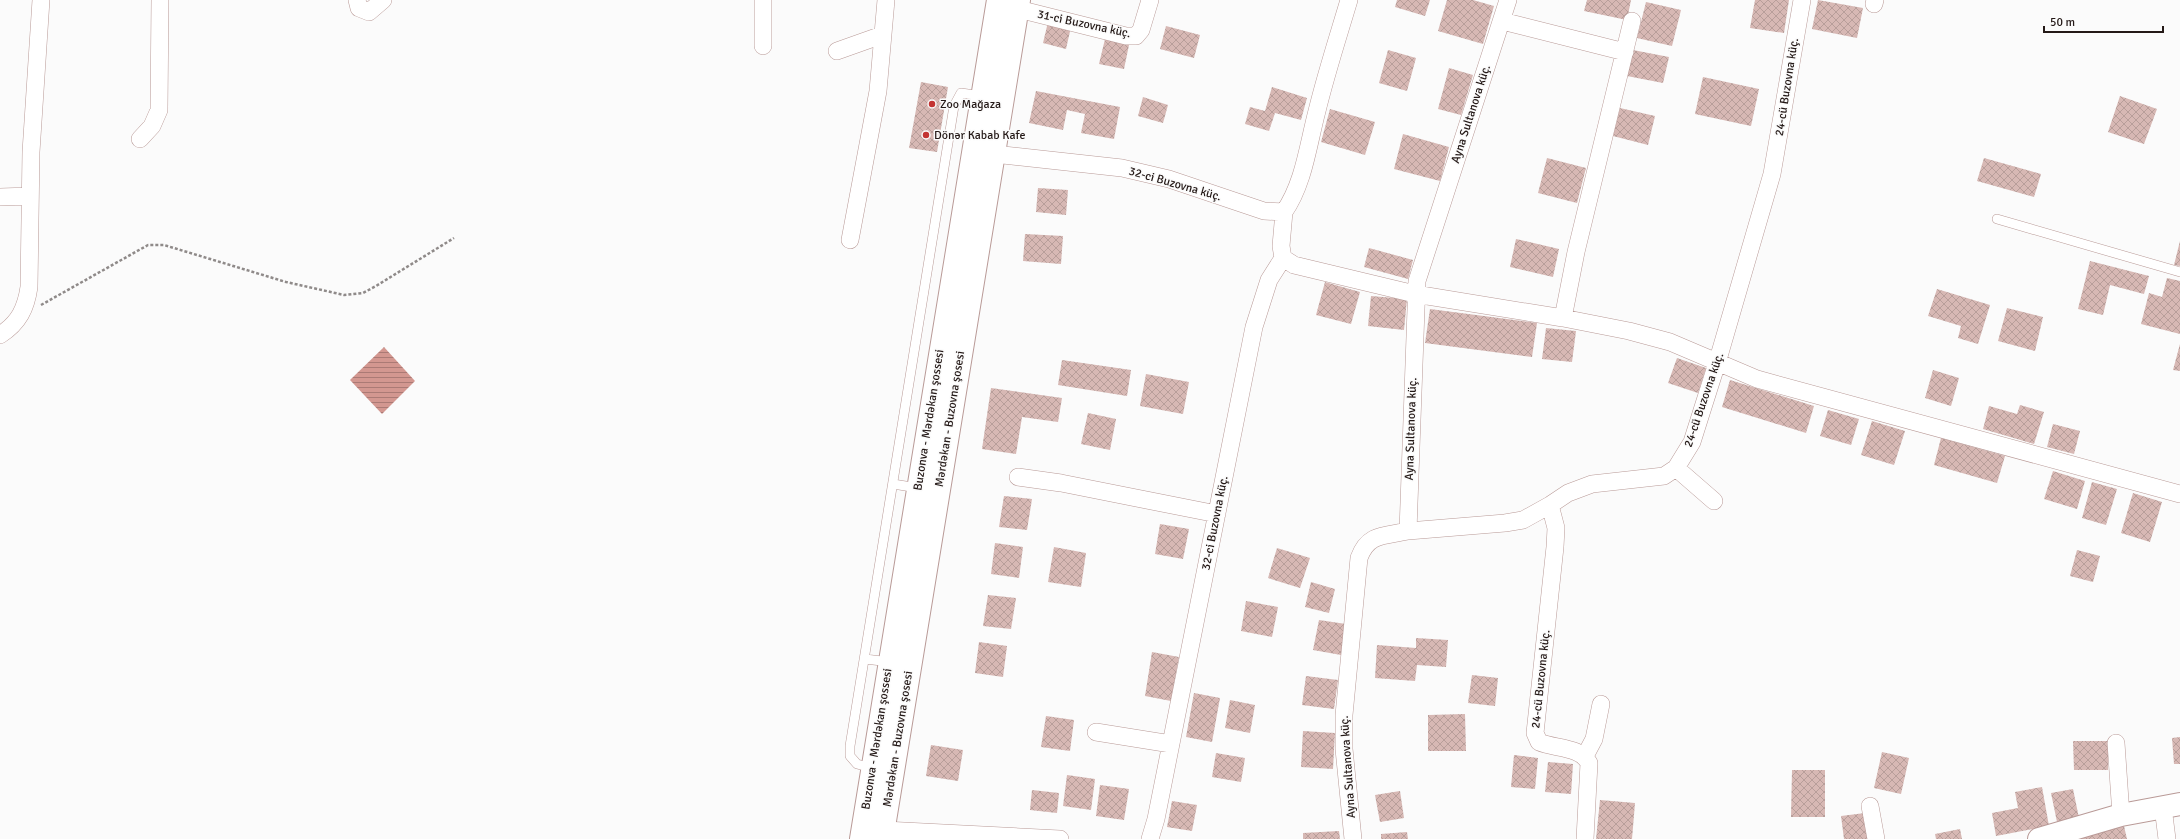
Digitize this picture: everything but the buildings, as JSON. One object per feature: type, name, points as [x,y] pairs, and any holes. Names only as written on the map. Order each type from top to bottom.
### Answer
[{"type":"main road","name":"Buzonva - Mərdəkan şossesi","points":[[860,839],[998,0]]},
{"type":"main road","name":"Mərdəkan - Buzovna şosesi","points":[[883,834],[1018,5]]},
{"type":"main road","points":[[2040,839],[2121,815],[2172,806]]},
{"type":"street","points":[[0,335],[18,321],[24,310],[29,286],[30,196],[41,0]]},
{"type":"street","points":[[140,139],[152,126],[159,110],[160,0]]},
{"type":"street","points":[[357,0],[359,8],[369,12],[383,0]]},
{"type":"street","points":[[763,0],[763,46]]},
{"type":"street","points":[[850,240],[878,91],[886,0]]},
{"type":"street","name":"31-ci Buzovna küç.","points":[[1018,5],[1126,36],[1136,36],[1141,30],[1150,0]]},
{"type":"street","points":[[1349,0],[1317,110],[1300,180],[1293,198],[1284,212],[1281,246],[1283,258],[1294,265],[1415,294],[1562,318],[1629,331],[1670,342],[1757,379],[2180,494]]},
{"type":"street","name":"Ayna Sultanova küç.","points":[[1353,839],[1344,749],[1344,715],[1360,558],[1364,546],[1372,539],[1408,531],[1415,294],[1422,261],[1508,0]]},
{"type":"street","name":"24-cü Buzovna küç.","points":[[1676,468],[1692,442],[1718,363],[1772,174],[1802,0]]},
{"type":"street","points":[[1502,21],[1625,52]]},
{"type":"street","points":[[1562,318],[1576,252],[1632,21]]},
{"type":"street","points":[[837,51],[882,34]]},
{"type":"street","name":"32-ci Buzovna küç.","points":[[994,154],[1122,168],[1169,179],[1264,211],[1284,212]]},
{"type":"street","points":[[0,197],[30,196]]},
{"type":"street","name":"32-ci Buzovna küç.","points":[[1150,839],[1156,819],[1254,328],[1269,280],[1283,258]]},
{"type":"street","points":[[1408,531],[1505,523],[1523,520],[1550,506],[1568,493],[1592,484],[1650,479],[1664,476],[1676,468],[1714,501]]},
{"type":"street","points":[[1018,477],[1061,483],[1216,514]]},
{"type":"street","name":"24-cü Buzovna küç.","points":[[1550,506],[1556,528],[1555,547],[1535,733],[1539,742],[1578,752],[1585,756]]},
{"type":"street","points":[[1586,839],[1590,773],[1589,763],[1585,756],[1594,739],[1601,704]]},
{"type":"street","points":[[1096,732],[1171,744]]},
{"type":"street","points":[[2116,743],[2121,815]]},
{"type":"street","points":[[1870,806],[1876,839]]},
{"type":"street","points":[[2166,839],[2172,806]]},
{"type":"street","points":[[883,834],[1060,839]]},
{"type":"lane","points":[[872,768],[856,764],[850,756],[864,659],[954,106],[957,98],[962,93],[982,96]]},
{"type":"lane","points":[[1997,219],[2180,272]]},
{"type":"lane","points":[[893,484],[918,488]]},
{"type":"lane","points":[[864,659],[890,662]]},
{"type":"path","points":[[24,310],[45,304],[148,245],[164,245],[286,282],[344,295],[362,293],[376,286],[454,238]]},
{"type":"shaded area","points":[[384,347],[415,381],[382,414],[350,380]]},
{"type":"place","name":"Zoo Mağaza","points":[[932,104]]},
{"type":"place","name":"Dönər Kabab Kafe","points":[[926,135]]}]
